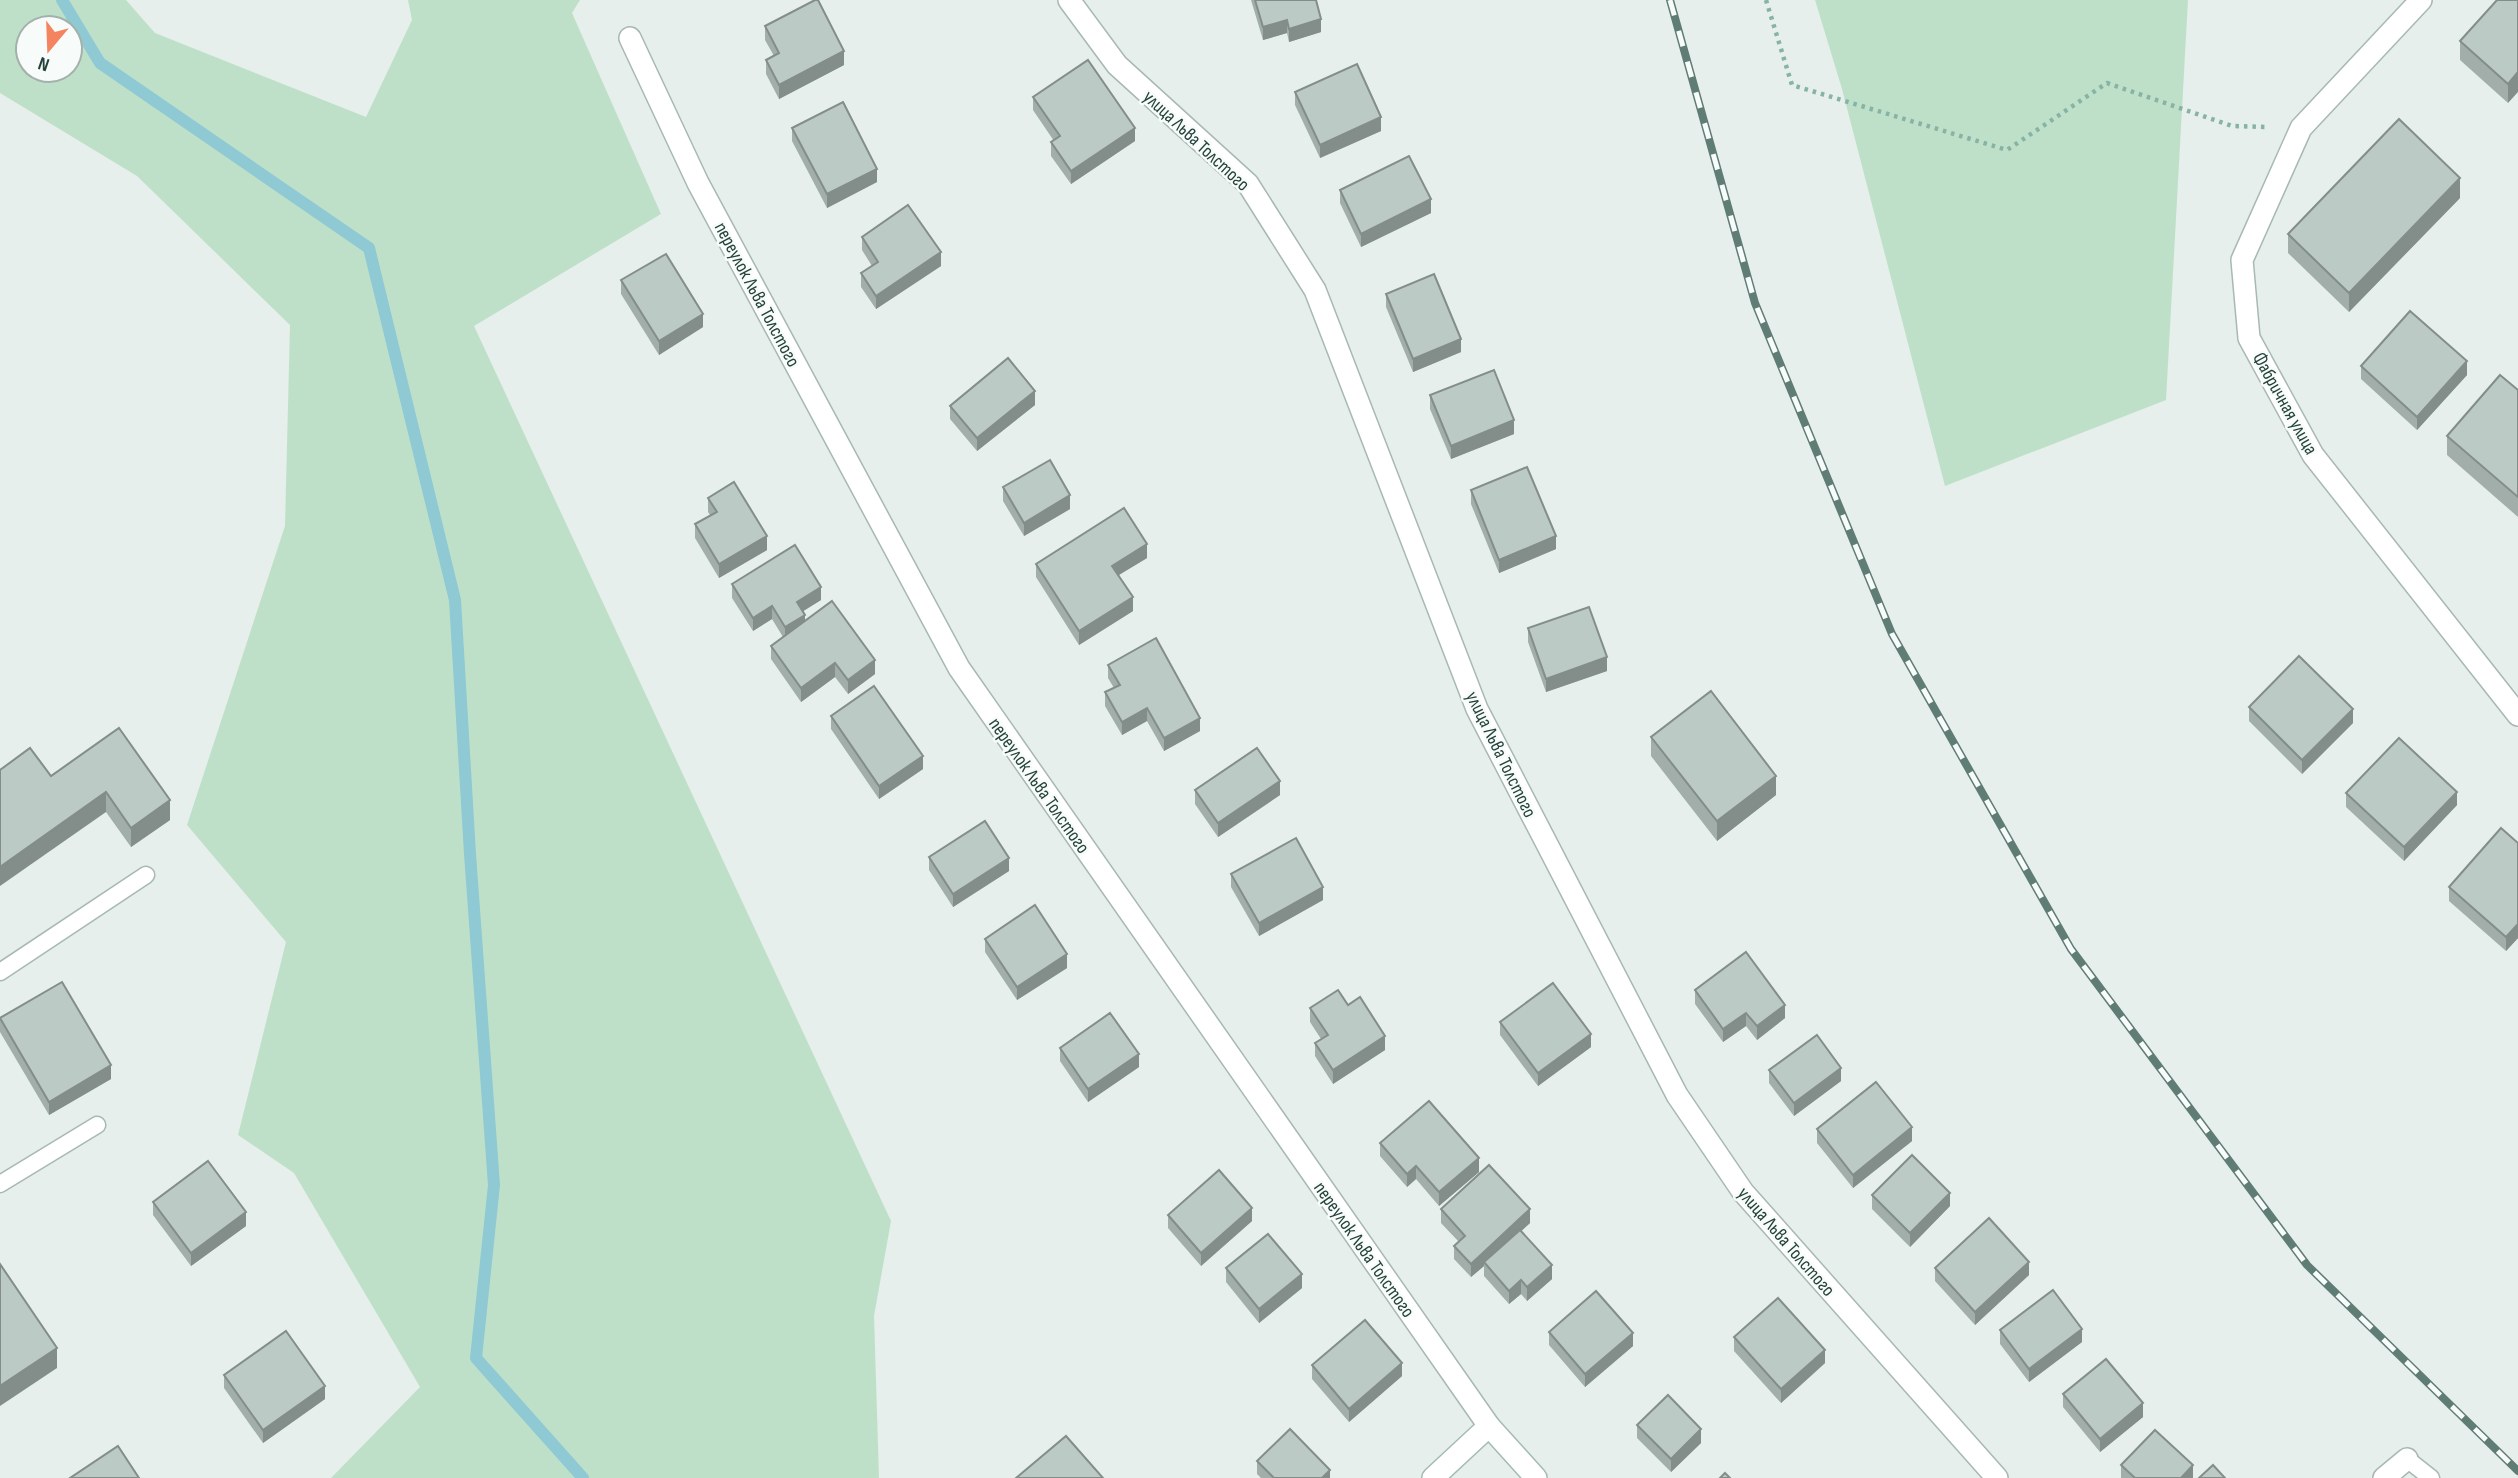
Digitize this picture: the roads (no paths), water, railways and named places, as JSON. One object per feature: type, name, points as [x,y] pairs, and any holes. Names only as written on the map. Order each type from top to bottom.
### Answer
[{"type":"street","name":"улица Льва Толстого","points":[[1069,0],[1117,65],[1248,184],[1315,290],[1477,709],[1676,1095],[1743,1192],[1997,1478]]},
{"type":"street","name":"Фабричная улица","points":[[2421,0],[2301,128],[2242,260],[2249,338],[2314,455],[2518,715]]},
{"type":"street","name":"переулок Льва Толстого","points":[[630,38],[698,183],[959,668],[1489,1426],[1536,1478]]},
{"type":"street","points":[[1433,1478],[1489,1426]]},
{"type":"street","points":[[2384,1478],[2407,1459]]},
{"type":"lane","points":[[0,972],[146,876]]},
{"type":"lane","points":[[0,1184],[97,1125]]},
{"type":"lane","points":[[2407,1459],[2431,1478]]},
{"type":"waterway","points":[[62,0],[100,63],[369,248],[455,600],[494,1185],[476,1358],[583,1478]]},
{"type":"railway","points":[[1670,0],[1755,303],[1892,634],[2071,949],[2307,1265],[2518,1471]]}]
